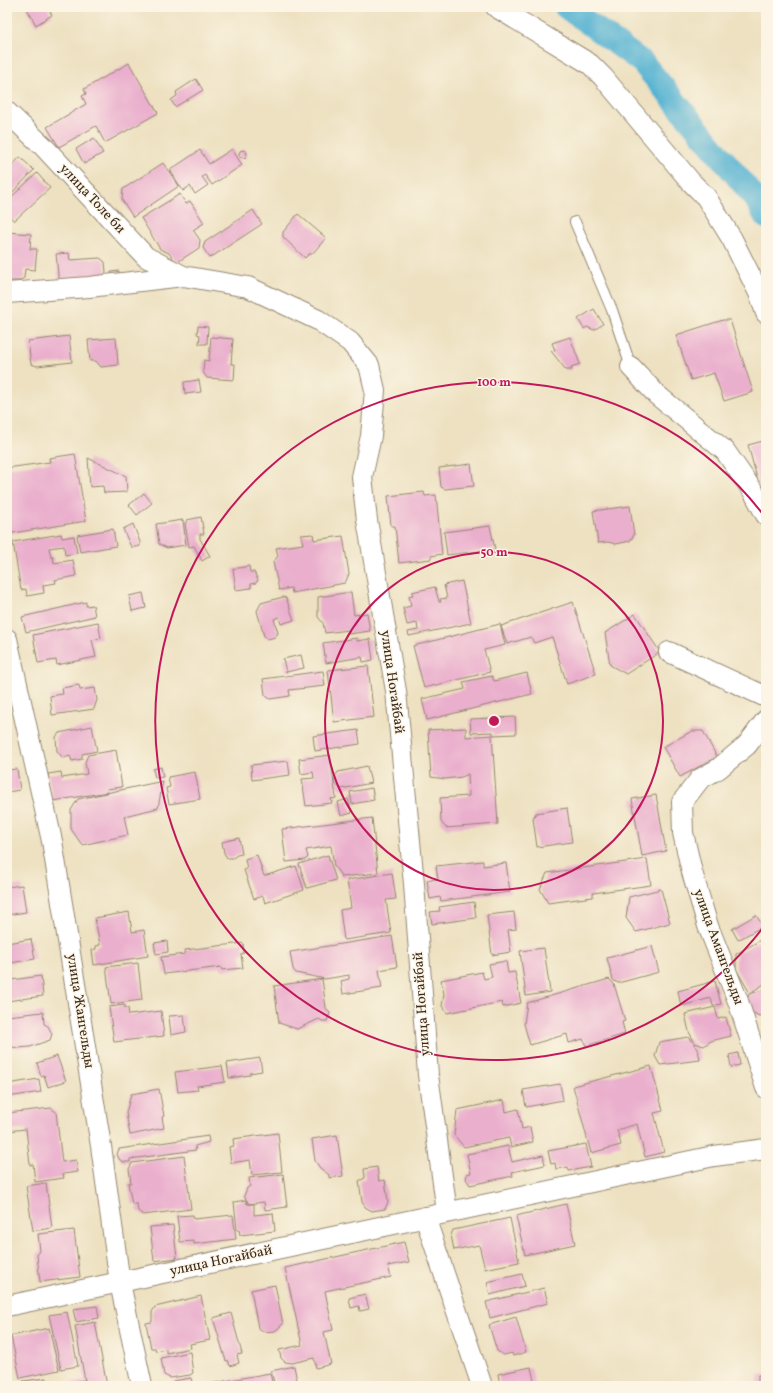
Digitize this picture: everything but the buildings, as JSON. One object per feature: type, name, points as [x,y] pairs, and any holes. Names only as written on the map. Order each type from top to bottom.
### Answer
[{"type":"street","points":[[496,7],[590,64],[603,77],[690,182],[706,197],[732,239],[760,295],[766,313]]},
{"type":"street","name":"улица Толе би","points":[[7,112],[43,146],[146,257],[183,276]]},
{"type":"street","points":[[7,293],[104,285],[183,276]]},
{"type":"street","name":"улица Ногайбай","points":[[183,276],[248,287],[318,320],[350,342],[369,365],[375,390],[371,436],[362,476],[366,520],[396,691],[414,884],[428,1075],[447,1212]]},
{"type":"street","points":[[631,367],[657,395],[725,451],[753,492],[766,515]]},
{"type":"street","name":"улица Жангельды","points":[[7,639],[52,841],[101,1146],[120,1283],[142,1386]]},
{"type":"street","points":[[669,652],[766,697]]},
{"type":"street","name":"улица Амангельды","points":[[766,720],[747,745],[718,769],[700,779],[682,802],[683,833],[692,872],[708,926],[738,1001],[766,1088]]},
{"type":"street","name":"улица Ногайбай","points":[[7,1306],[714,1156],[766,1149]]},
{"type":"street","points":[[425,1218],[482,1386]]},
{"type":"lane","points":[[575,222],[612,310],[631,367]]},
{"type":"waterway","points":[[566,7],[642,62],[756,199],[766,217]]}]
